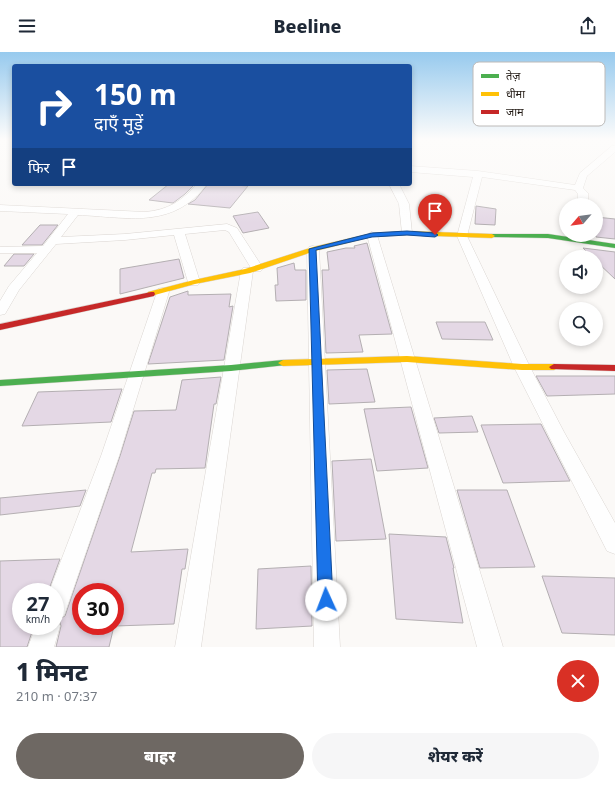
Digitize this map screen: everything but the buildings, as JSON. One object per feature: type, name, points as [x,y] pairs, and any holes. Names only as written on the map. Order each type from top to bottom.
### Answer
[{"type":"street","points":[[578,188],[583,175],[592,168]]},
{"type":"street","points":[[412,169],[478,174],[578,188],[583,193],[583,198]]},
{"type":"street","points":[[478,174],[462,236],[522,367],[615,544]]},
{"type":"street","points":[[0,208],[145,215],[160,214],[177,208],[200,186]]},
{"type":"street","points":[[395,186],[404,204],[407,233]]},
{"type":"street","points":[[0,311],[14,289],[76,211]]},
{"type":"street","points":[[0,250],[227,227],[232,230],[252,269],[231,368],[188,647]]},
{"type":"street","points":[[179,233],[194,282]]},
{"type":"street","points":[[0,327],[163,292],[194,282],[252,269],[313,249],[372,235],[407,233],[462,236],[548,236],[615,246]]},
{"type":"street","points":[[372,235],[490,647]]},
{"type":"street","points":[[313,249],[327,647]]},
{"type":"street","points":[[0,289],[14,289]]},
{"type":"street","points":[[64,583],[110,456],[163,292]]},
{"type":"street","points":[[0,382],[137,375],[231,368],[274,363],[318,363],[407,359],[522,367],[615,368]]},
{"type":"street","points":[[41,647],[45,635]]},
{"type":"traffic: fast","points":[[492,236],[548,236],[615,246]]},
{"type":"traffic: fast","points":[[0,383],[231,368],[283,363]]},
{"type":"traffic: slow","points":[[151,294],[194,282],[247,271],[313,249],[372,235],[407,233],[492,236]]},
{"type":"traffic: slow","points":[[283,363],[407,359],[522,367],[554,367]]},
{"type":"traffic: jam","points":[[0,327],[151,294]]},
{"type":"traffic: jam","points":[[554,367],[615,368]]},
{"type":"route","points":[[326,600],[313,249],[372,235],[407,233],[435,235]]}]
